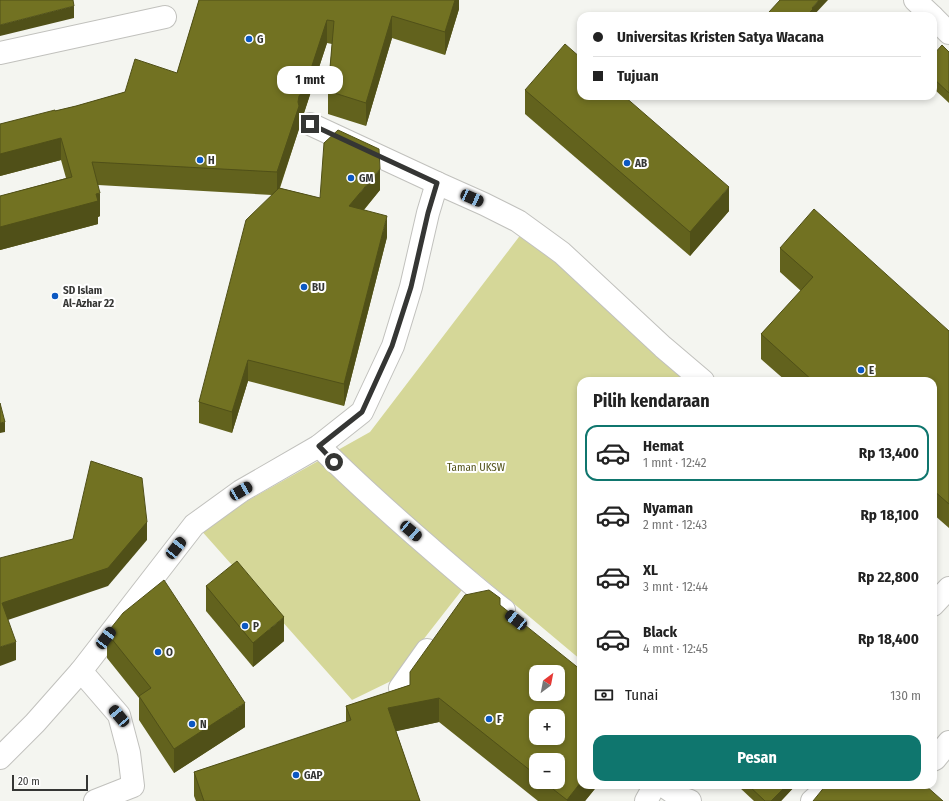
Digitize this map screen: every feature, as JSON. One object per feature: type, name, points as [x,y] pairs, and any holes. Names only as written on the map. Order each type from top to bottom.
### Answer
[{"type":"street","points":[[915,0],[927,12]]},
{"type":"street","points":[[0,53],[165,17]]},
{"type":"street","points":[[937,22],[949,33]]},
{"type":"street","points":[[310,124],[518,221],[562,253],[663,347],[698,377]]},
{"type":"street","points":[[0,758],[35,723],[81,671],[194,525],[241,491],[319,446],[362,412],[392,346],[411,287],[428,213],[437,183]]},
{"type":"street","points":[[319,446],[469,592],[522,624]]},
{"type":"street","points":[[937,601],[949,588]]},
{"type":"street","points":[[400,688],[436,637]]},
{"type":"street","points":[[81,671],[119,716],[129,753],[134,794],[95,801]]},
{"type":"street","points":[[937,757],[949,742]]},
{"type":"street","points":[[646,801],[653,789]]},
{"type":"street","points":[[668,789],[680,798],[690,801]]},
{"type":"street","points":[[812,801],[826,789]]},
{"type":"green space","name":"Taman UKSW","points":[[525,229],[687,377],[577,377],[577,657],[476,572],[391,681],[352,700],[199,528],[370,432]]},
{"type":"building","points":[[0,0],[73,0],[74,6],[0,25]]},
{"type":"building","points":[[199,0],[455,0],[445,32],[392,16],[366,103],[328,91],[334,21],[327,20],[304,90],[299,96],[299,106],[277,172],[92,162],[100,193],[96,194],[98,201],[0,227],[0,196],[72,177],[61,138],[0,154],[0,124],[76,106],[125,92],[135,59],[177,73]]},
{"type":"building","points":[[780,0],[819,0],[810,12],[769,12]]},
{"type":"building","name":"AB","points":[[565,44],[577,54],[577,100],[629,100],[729,187],[690,232],[525,90]]},
{"type":"building","points":[[942,45],[949,52],[949,93],[937,82],[937,51]]},
{"type":"building","name":"BU","points":[[338,130],[379,149],[380,169],[349,206],[387,216],[344,384],[248,360],[232,412],[199,402],[246,220],[279,188],[320,198],[324,143]]},
{"type":"building","name":"E","points":[[814,209],[949,331],[949,504],[937,494],[937,377],[809,377],[761,334],[813,277],[780,248]]},
{"type":"building","points":[[0,403],[5,422],[0,423]]},
{"type":"building","points":[[91,461],[142,478],[147,522],[108,568],[2,603],[16,642],[0,647],[0,558],[73,539]]},
{"type":"building","points":[[237,561],[284,617],[253,643],[206,586]]},
{"type":"building","points":[[164,580],[245,703],[174,749],[139,696],[151,688],[107,633],[123,613]]},
{"type":"building","points":[[489,590],[500,598],[500,605],[577,667],[577,787],[567,800],[553,789],[565,789],[565,753],[529,753],[529,769],[439,698],[388,708],[420,801],[204,801],[194,772],[351,720],[346,706],[410,685],[410,672],[465,595]]},
{"type":"building","points":[[752,789],[783,789],[771,801],[765,801]]},
{"type":"building","points":[[823,789],[930,789],[943,801],[813,801]]},
{"type":"place","name":"G","points":[[249,39]]},
{"type":"place","name":"H","points":[[200,160]]},
{"type":"place","name":"AB","points":[[627,163]]},
{"type":"place","name":"GM","points":[[351,178]]},
{"type":"place","name":"BU","points":[[304,287]]},
{"type":"place","name":"SD Islam Al-Azhar 22","points":[[55,296]]},
{"type":"place","name":"E","points":[[861,370]]},
{"type":"place","name":"P","points":[[245,626]]},
{"type":"place","name":"O","points":[[158,652]]},
{"type":"place","name":"F","points":[[489,719]]},
{"type":"place","name":"N","points":[[192,724]]},
{"type":"place","name":"GAP","points":[[296,775]]},
{"type":"route","points":[[310,124],[437,183],[428,213],[411,287],[392,346],[362,412],[319,446],[334,462]]}]
